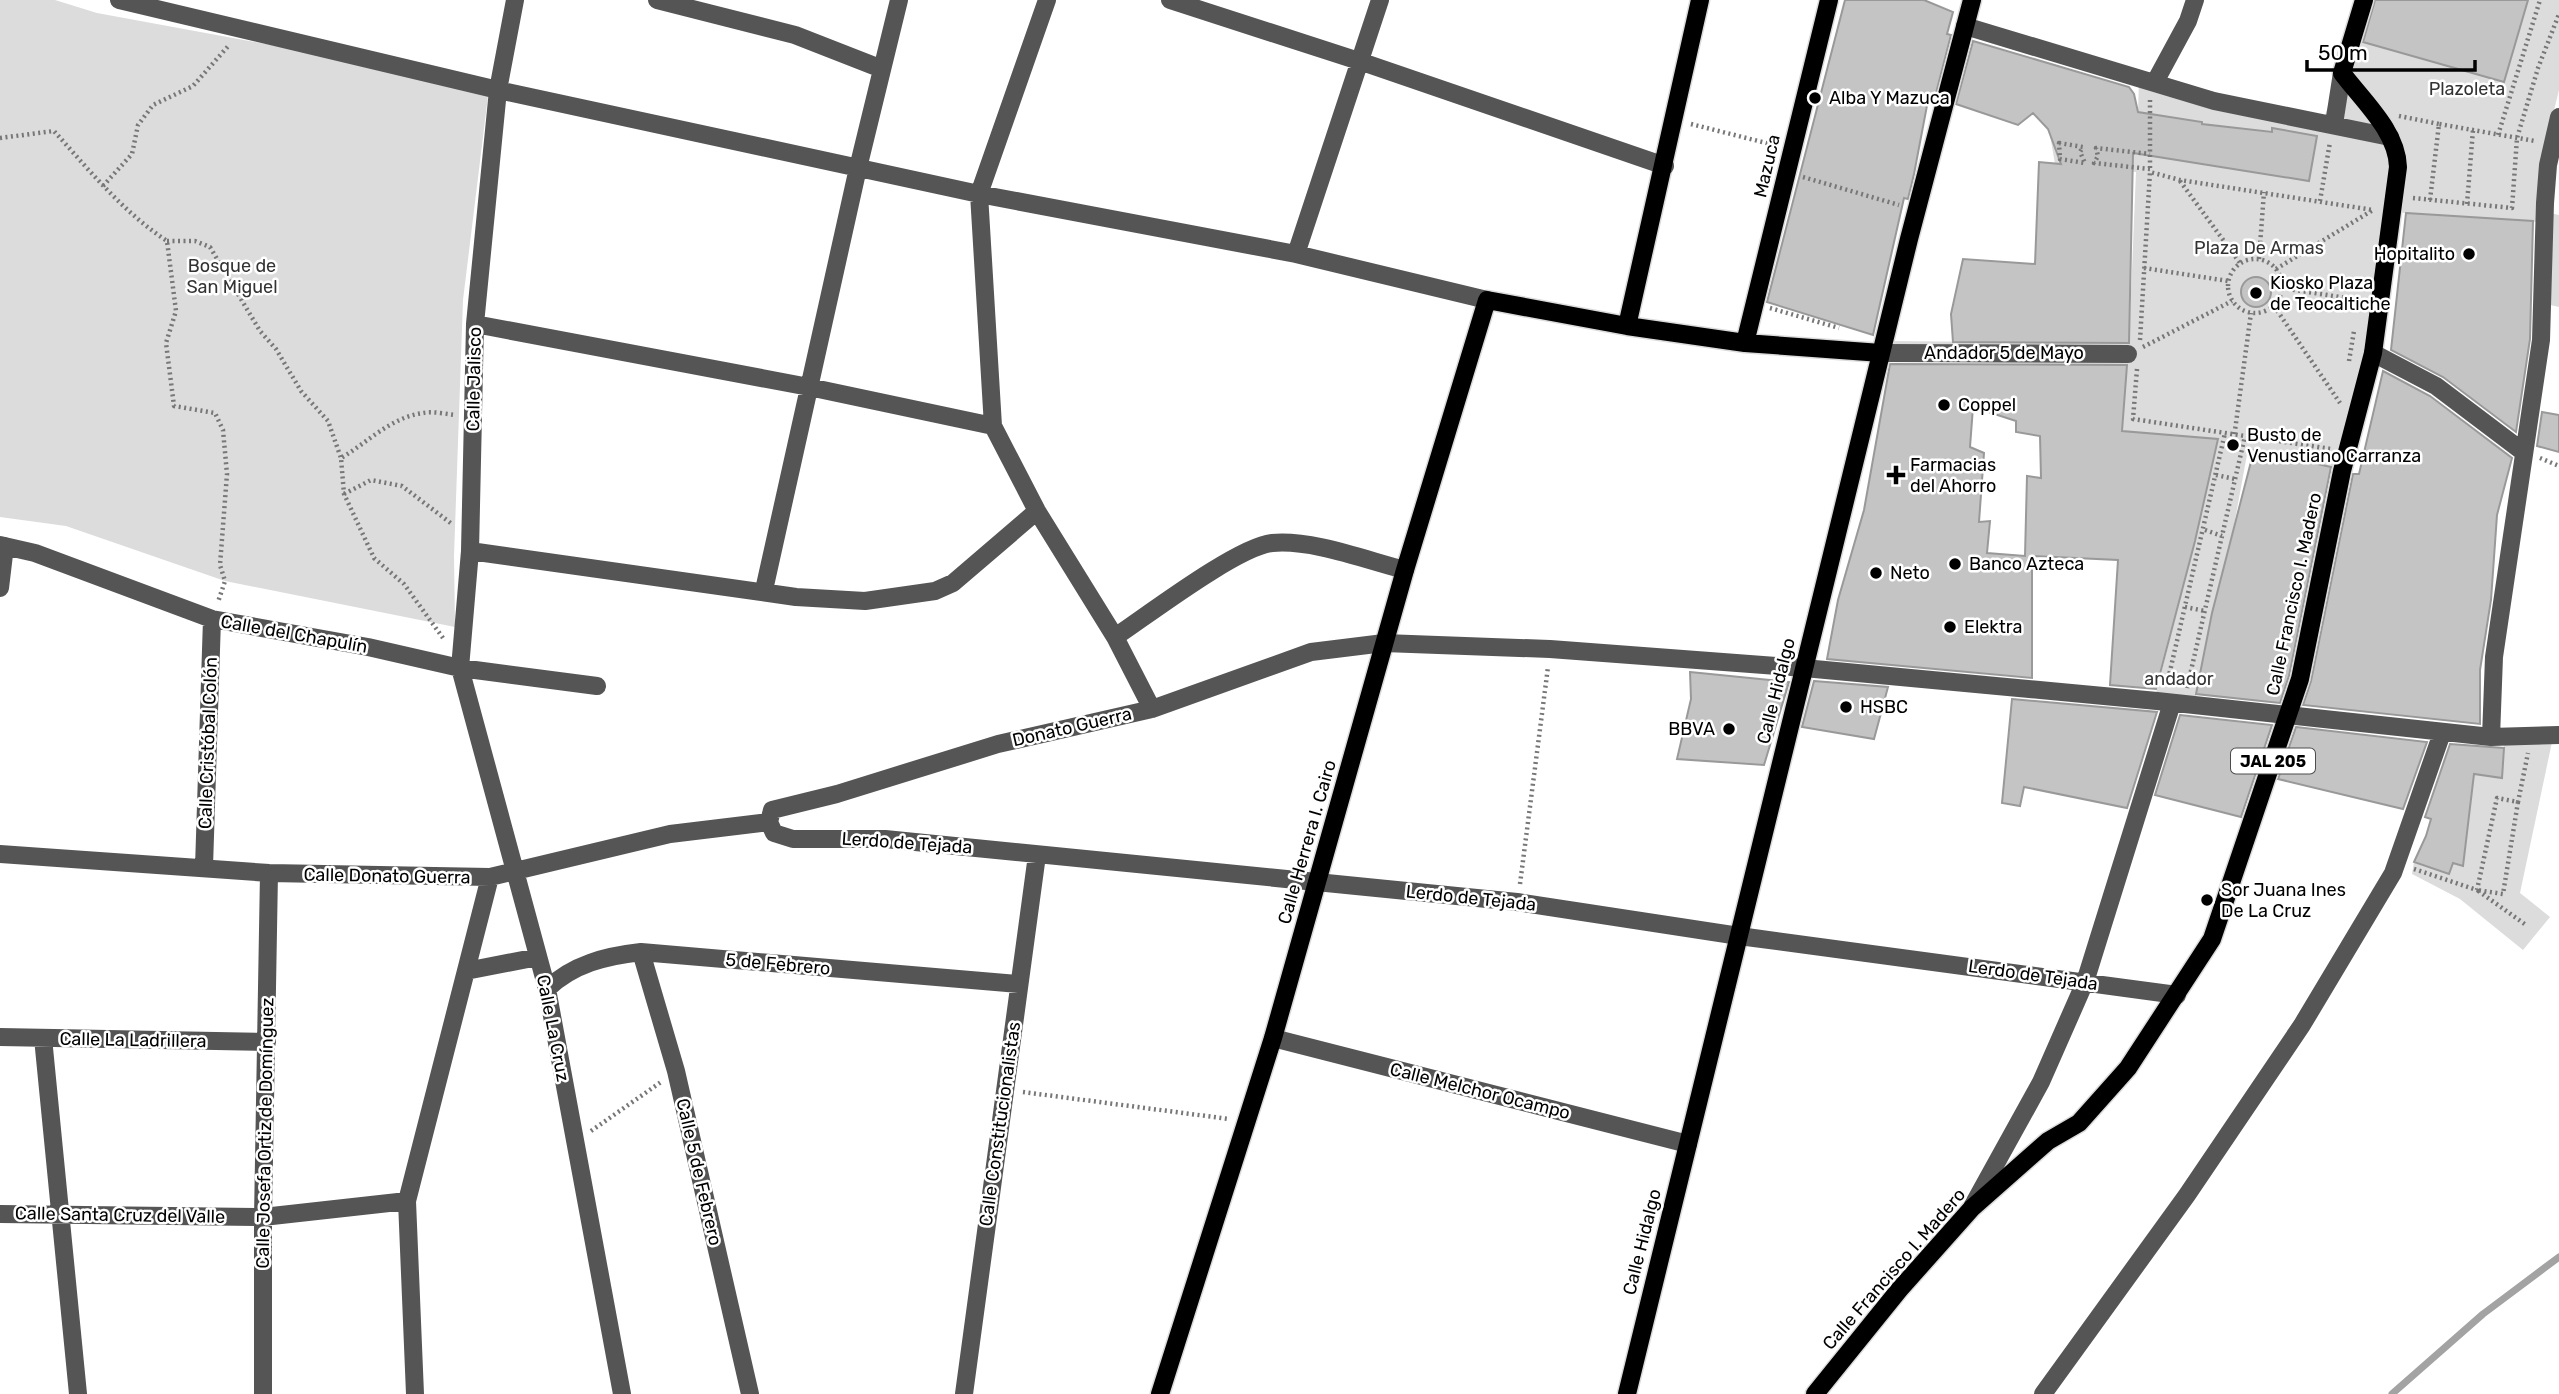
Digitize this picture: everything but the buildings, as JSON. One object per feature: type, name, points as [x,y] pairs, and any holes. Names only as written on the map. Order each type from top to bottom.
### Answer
[{"type":"main road","points":[[1627,326],[1665,166],[1700,0]]},
{"type":"main road","name":"Mazuca","points":[[1745,343],[1829,0]]},
{"type":"main road","name":"Calle Hidalgo","points":[[1627,1394],[1916,210],[1972,0]]},
{"type":"main road","points":[[2342,74],[2364,0]]},
{"type":"main road","name":"Calle Francisco I. Madero","points":[[1815,1394],[1899,1290],[1972,1209],[2048,1141],[2079,1123],[2128,1068],[2212,939],[2301,679],[2343,471],[2373,354],[2398,155],[2390,137],[2342,74]]},
{"type":"main road","points":[[1487,300],[1627,326],[1745,343],[1881,353]]},
{"type":"main road","name":"Calle Herrera I. Cairo","points":[[1160,1394],[1273,1038],[1405,570],[1487,300]]},
{"type":"street","points":[[119,0],[174,6],[241,29],[498,90],[979,194],[1296,254],[1487,300]]},
{"type":"street","points":[[498,90],[514,0]]},
{"type":"street","points":[[657,0],[795,35],[882,69]]},
{"type":"street","points":[[764,590],[858,168],[899,0]]},
{"type":"street","points":[[1046,0],[979,194],[993,426],[1037,511],[1115,637],[1152,709]]},
{"type":"street","points":[[1170,0],[1360,61],[1665,166]]},
{"type":"street","points":[[1296,254],[1380,0]]},
{"type":"street","points":[[2152,88],[2188,21],[2195,0]]},
{"type":"street","points":[[1965,26],[2152,88],[2390,137]]},
{"type":"street","points":[[2334,124],[2342,74]]},
{"type":"street","name":"Calle Jalisco","points":[[460,668],[470,544],[475,324],[498,90]]},
{"type":"street","points":[[2491,737],[2494,657],[2522,451],[2541,340],[2548,165],[2559,117]]},
{"type":"street","points":[[475,324],[809,387],[993,426]]},
{"type":"street","name":"Andador 5 de Mayo","points":[[1881,353],[2134,351]]},
{"type":"street","points":[[2373,354],[2435,386],[2522,451]]},
{"type":"street","points":[[470,544],[796,597],[865,601],[935,591],[953,583],[1037,511]]},
{"type":"street","points":[[1115,637],[1242,553],[1272,543],[1304,545],[1405,570]]},
{"type":"street","points":[[0,588],[2,545]]},
{"type":"street","name":"Calle del Chapulín","points":[[2,545],[35,553],[212,619],[368,647],[460,668],[597,686]]},
{"type":"street","name":"Calle Cristóbal Colón","points":[[204,867],[212,619]]},
{"type":"street","name":"Donato Guerra","points":[[769,822],[772,810],[781,806],[837,794],[998,744],[1152,709],[1311,652],[1384,643],[1550,649],[1804,668],[2173,703],[2442,733],[2491,737],[2559,735]]},
{"type":"street","name":"Calle La Cruz","points":[[460,668],[547,989],[622,1394]]},
{"type":"street","points":[[1972,1209],[2041,1082],[2085,982],[2173,703]]},
{"type":"street","points":[[2043,1394],[2187,1195],[2302,1025],[2393,873],[2442,733]]},
{"type":"street","name":"Calle Donato Guerra","points":[[0,854],[270,873],[490,877],[670,834],[769,822]]},
{"type":"street","name":"Lerdo de Tejada","points":[[769,822],[774,832],[793,839],[885,839],[1517,902],[1738,936],[2177,995]]},
{"type":"street","name":"Calle Constitucionalistas","points":[[964,1394],[1037,855]]},
{"type":"street","name":"Calle Josefa Ortiz de Domínguez","points":[[264,1394],[263,1217],[270,873]]},
{"type":"street","points":[[415,1394],[407,1201],[490,877]]},
{"type":"street","name":"5 de Febrero","points":[[547,989],[562,976],[590,962],[641,952],[1019,984]]},
{"type":"street","name":"Calle 5 de Febrero","points":[[641,952],[676,1071],[750,1394]]},
{"type":"street","points":[[466,971],[538,957]]},
{"type":"street","name":"Calle La Ladrillera","points":[[0,1037],[267,1042]]},
{"type":"street","points":[[43,1038],[78,1394]]},
{"type":"street","name":"Calle Melchor Ocampo","points":[[1273,1038],[1688,1144]]},
{"type":"street","name":"Calle Santa Cruz del Valle","points":[[0,1214],[263,1217],[407,1201]]},
{"type":"path","points":[[2498,135],[2540,0]]},
{"type":"path","points":[[2439,124],[2430,200],[2512,208],[2517,138],[2538,68],[2559,14]]},
{"type":"path","points":[[103,186],[132,154],[138,125],[153,105],[192,86],[216,64],[241,29]]},
{"type":"path","points":[[2152,88],[2144,268],[2134,351],[2133,419],[2333,450],[2335,438]]},
{"type":"path","points":[[2370,111],[2546,143]]},
{"type":"path","points":[[1675,120],[1792,149]]},
{"type":"path","points":[[2320,201],[2334,124]]},
{"type":"path","points":[[2467,204],[2473,130]]},
{"type":"path","points":[[0,138],[54,131],[103,186],[144,226],[167,241],[195,241],[211,247],[260,331],[276,349],[301,391],[328,421],[341,458],[344,494],[374,558],[404,584],[443,638],[460,668]]},
{"type":"path","points":[[2059,143],[2083,147],[2080,152],[2085,163],[2060,159],[2059,143]]},
{"type":"path","points":[[2150,154],[2096,148],[2098,156],[2094,163],[2150,170],[2179,180],[2373,210]]},
{"type":"path","points":[[1787,172],[1916,210]]},
{"type":"path","points":[[2179,180],[2240,263]]},
{"type":"path","points":[[2259,259],[2264,192]]},
{"type":"path","points":[[2371,223],[2373,210]]},
{"type":"path","points":[[2276,269],[2373,210]]},
{"type":"path","points":[[167,241],[176,311],[166,343],[174,406],[215,413],[223,430],[227,474],[220,565],[225,581],[212,619]]},
{"type":"path","points":[[2259,259],[2276,269],[2282,288],[2274,306],[2251,313],[2232,301],[2228,281],[2240,263],[2259,259]]},
{"type":"path","points":[[2144,268],[2228,281]]},
{"type":"path","points":[[2357,313],[2361,287]]},
{"type":"path","points":[[2282,288],[2359,300]]},
{"type":"path","points":[[2134,351],[2232,301]]},
{"type":"path","points":[[1755,304],[1845,330]]},
{"type":"path","points":[[2274,306],[2341,404]]},
{"type":"path","points":[[2233,445],[2251,313]]},
{"type":"path","points":[[2348,365],[2355,326]]},
{"type":"path","points":[[2339,415],[2343,391]]},
{"type":"path","points":[[341,458],[378,431],[423,412],[460,415]]},
{"type":"path","points":[[2173,703],[2169,675],[2205,530],[2225,433]]},
{"type":"path","points":[[2173,703],[2189,678],[2245,436]]},
{"type":"path","points":[[2216,475],[2235,480]]},
{"type":"path","points":[[344,494],[371,480],[402,486],[470,544]]},
{"type":"path","points":[[2205,530],[2222,536]]},
{"type":"path","points":[[2185,607],[2205,611]]},
{"type":"path","points":[[1517,902],[1550,649]]},
{"type":"path","points":[[2169,675],[2189,678]]},
{"type":"path","points":[[2413,869],[2477,890],[2502,894],[2530,743]]},
{"type":"path","points":[[2477,890],[2497,798],[2518,802]]},
{"type":"path","points":[[2477,890],[2526,925]]},
{"type":"path","points":[[575,1142],[676,1071]]},
{"type":"path","points":[[1004,1090],[1247,1122]]},
{"type":"green space","name":"Bosque de San Miguel","points":[[0,0],[55,0],[97,13],[282,47],[488,96],[463,300],[454,556],[455,627],[225,581],[66,526],[0,517]]},
{"type":"green space","name":"Plaza De Armas","points":[[2364,0],[2559,0],[2559,90],[2546,143],[2537,222],[2392,212],[2342,471],[2248,449],[2233,531],[2194,705],[2154,701],[2218,439],[2122,431],[2126,365],[1879,361],[1884,341],[2129,343],[2136,172],[2055,164],[2050,135],[2137,150],[2139,78],[2323,121]]},
{"type":"green space","points":[[2550,213],[2559,215],[2559,307],[2546,304]]},
{"type":"green space","points":[[2552,742],[2520,893],[2550,917],[2523,950],[2460,899],[2412,874],[2414,862],[2449,873],[2453,863],[2463,866],[2474,774],[2502,778],[2504,743]]},
{"type":"waterway","points":[[2392,1394],[2483,1314],[2559,1257]]},
{"type":"place","name":"Alba Y Mazuca","points":[[1815,98]]},
{"type":"place","name":"Hopitalito","points":[[2469,254]]},
{"type":"place","name":"Kiosko Plaza de Teocaltiche","points":[[2256,293]]},
{"type":"place","name":"Coppel","points":[[1944,405]]},
{"type":"place","name":"Busto de Venustiano Carranza","points":[[2233,445]]},
{"type":"place","name":"Farmacias del Ahorro","points":[[1896,475]]},
{"type":"place","name":"Banco Azteca","points":[[1955,564]]},
{"type":"place","name":"Neto","points":[[1876,573]]},
{"type":"place","name":"Elektra","points":[[1950,627]]},
{"type":"place","name":"HSBC","points":[[1846,707]]},
{"type":"place","name":"BBVA","points":[[1729,729]]},
{"type":"place","name":"Sor Juana Ines De La Cruz","points":[[2207,900]]},
{"type":"park label","name":"Plazoleta","points":[[2467,89]]},
{"type":"park label","name":"andador","points":[[2179,679]]}]
